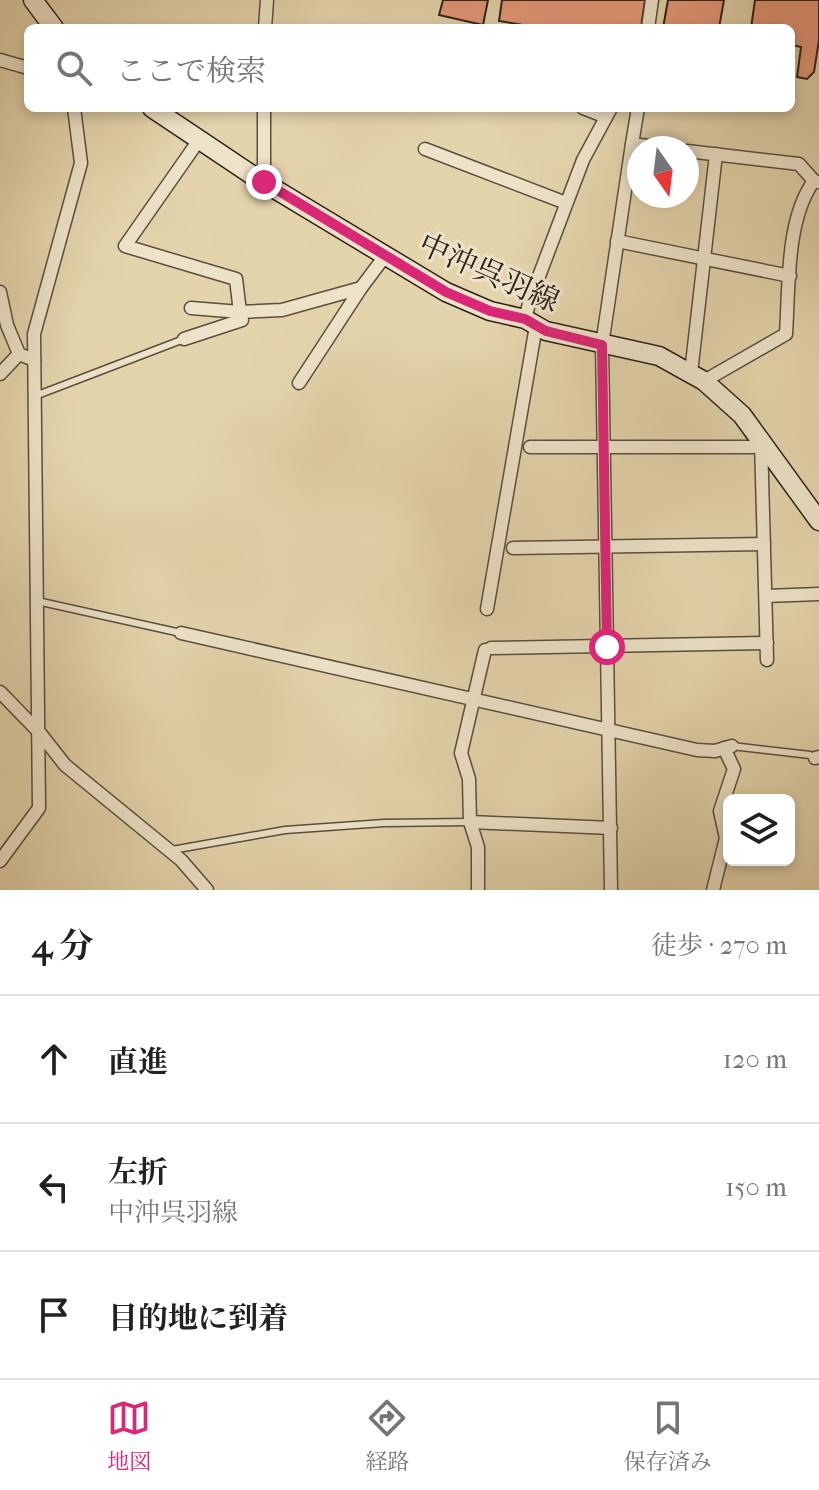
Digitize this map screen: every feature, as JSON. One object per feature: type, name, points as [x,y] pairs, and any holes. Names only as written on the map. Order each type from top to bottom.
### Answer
[{"type":"main road","points":[[33,0],[51,24]]},
{"type":"main road","name":"中沖呉羽線","points":[[158,112],[264,182],[446,292],[490,311],[531,322],[546,331],[659,356],[698,377],[742,415],[819,521]]},
{"type":"street","points":[[265,24],[267,0]]},
{"type":"street","points":[[649,24],[652,0]]},
{"type":"street","points":[[0,60],[24,67]]},
{"type":"street","points":[[0,861],[39,808],[34,334],[81,163],[75,112]]},
{"type":"street","points":[[264,112],[264,182]]},
{"type":"street","points":[[633,136],[637,112]]},
{"type":"street","points":[[487,609],[531,322],[530,300],[583,160],[609,113]]},
{"type":"street","points":[[184,339],[242,320],[236,279],[125,246],[199,140]]},
{"type":"street","points":[[425,149],[566,203]]},
{"type":"street","points":[[699,152],[716,154],[799,164],[816,181],[804,194],[798,210],[786,334],[698,377],[704,259],[716,154]]},
{"type":"street","points":[[611,890],[602,345],[627,176]]},
{"type":"street","points":[[617,241],[790,276]]},
{"type":"street","points":[[299,383],[385,256]]},
{"type":"street","points":[[191,308],[240,312],[282,310],[361,288]]},
{"type":"street","points":[[0,292],[7,325],[19,354],[34,360]]},
{"type":"street","points":[[0,374],[19,354]]},
{"type":"street","points":[[530,447],[753,447],[761,441]]},
{"type":"street","points":[[761,441],[767,660]]},
{"type":"street","points":[[513,548],[764,544]]},
{"type":"street","points":[[766,596],[819,594]]},
{"type":"street","points":[[181,633],[697,750],[715,751],[728,747],[734,769],[720,811],[726,838],[713,890]]},
{"type":"street","points":[[478,890],[478,847],[470,822],[469,779],[461,753],[488,649],[767,643]]},
{"type":"street","points":[[0,692],[39,732],[65,765],[169,850],[207,890]]},
{"type":"street","points":[[470,822],[611,828]]},
{"type":"lane","points":[[35,396],[184,339]]},
{"type":"lane","points":[[37,601],[181,633]]},
{"type":"lane","points":[[728,747],[817,758]]},
{"type":"lane","points":[[169,850],[285,830],[384,823],[470,822]]},
{"type":"building","points":[[443,0],[488,0],[483,24],[439,15]]},
{"type":"building","points":[[502,0],[645,0],[642,24],[517,24],[499,21]]},
{"type":"building","points":[[668,0],[724,0],[720,24],[664,24]]},
{"type":"building","points":[[755,0],[819,0],[819,40],[814,72],[807,79],[797,77],[801,47],[795,46],[795,24],[752,24]]},
{"type":"route","points":[[264,182],[446,292],[490,311],[525,319],[546,331],[602,345],[607,647]]}]
